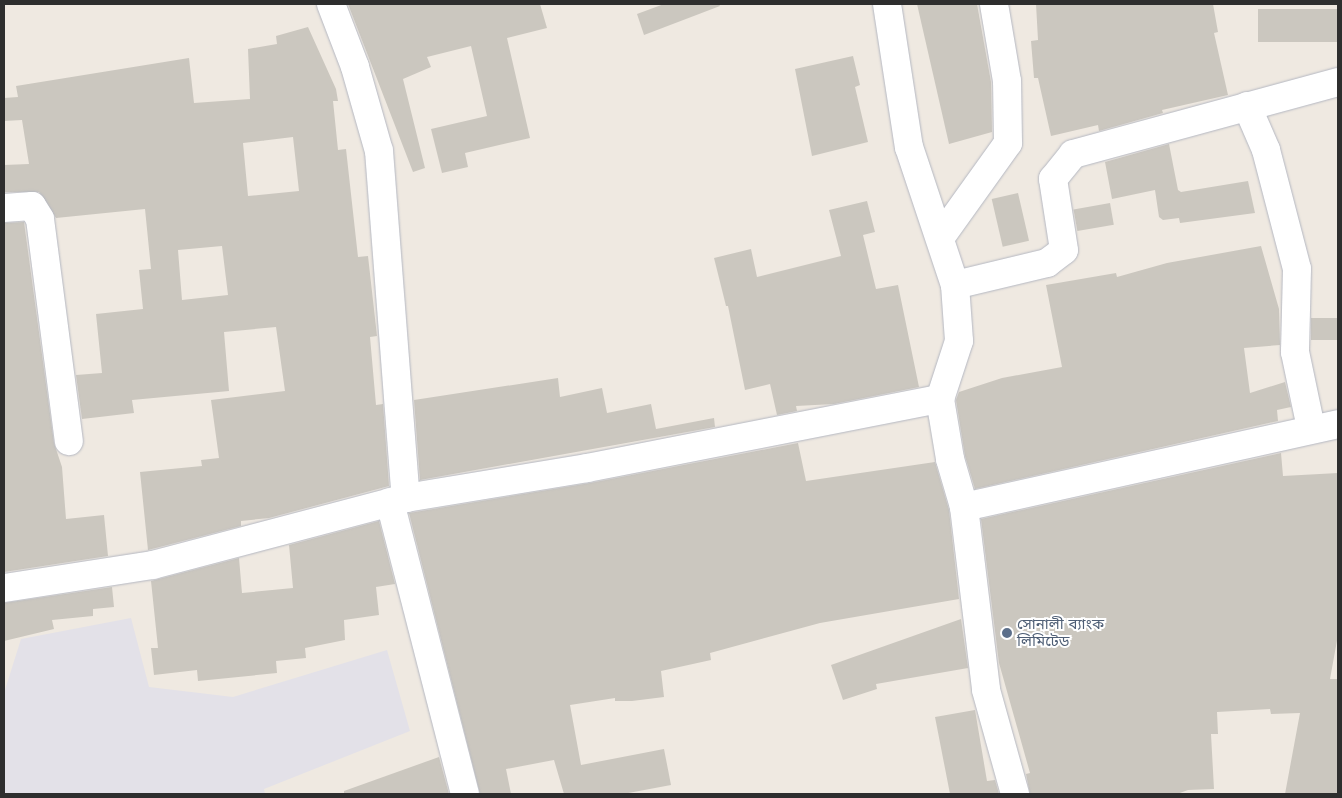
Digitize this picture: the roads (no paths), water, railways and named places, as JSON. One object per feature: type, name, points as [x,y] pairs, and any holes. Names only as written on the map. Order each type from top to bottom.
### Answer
[{"type":"street","points":[[331,4],[355,67],[378,151],[398,500],[465,794]]},
{"type":"street","points":[[887,4],[909,147],[955,285],[958,341],[940,399],[950,459],[964,507],[986,690],[1015,794]]},
{"type":"street","points":[[940,238],[1008,143],[1006,81],[994,4]]},
{"type":"street","points":[[955,285],[1047,262],[1064,250],[1053,179],[1073,154],[1338,82]]},
{"type":"street","points":[[1247,106],[1266,150],[1297,270],[1295,352],[1311,428]]},
{"type":"street","points":[[4,208],[32,206],[40,219],[69,441]]},
{"type":"street","points":[[4,588],[152,565],[398,500],[616,462],[940,399]]},
{"type":"street","points":[[964,507],[1311,428],[1338,424]]},
{"type":"place","name":"সোনালী ব্যাংক লিমিটেড","points":[[1007,633]]}]
